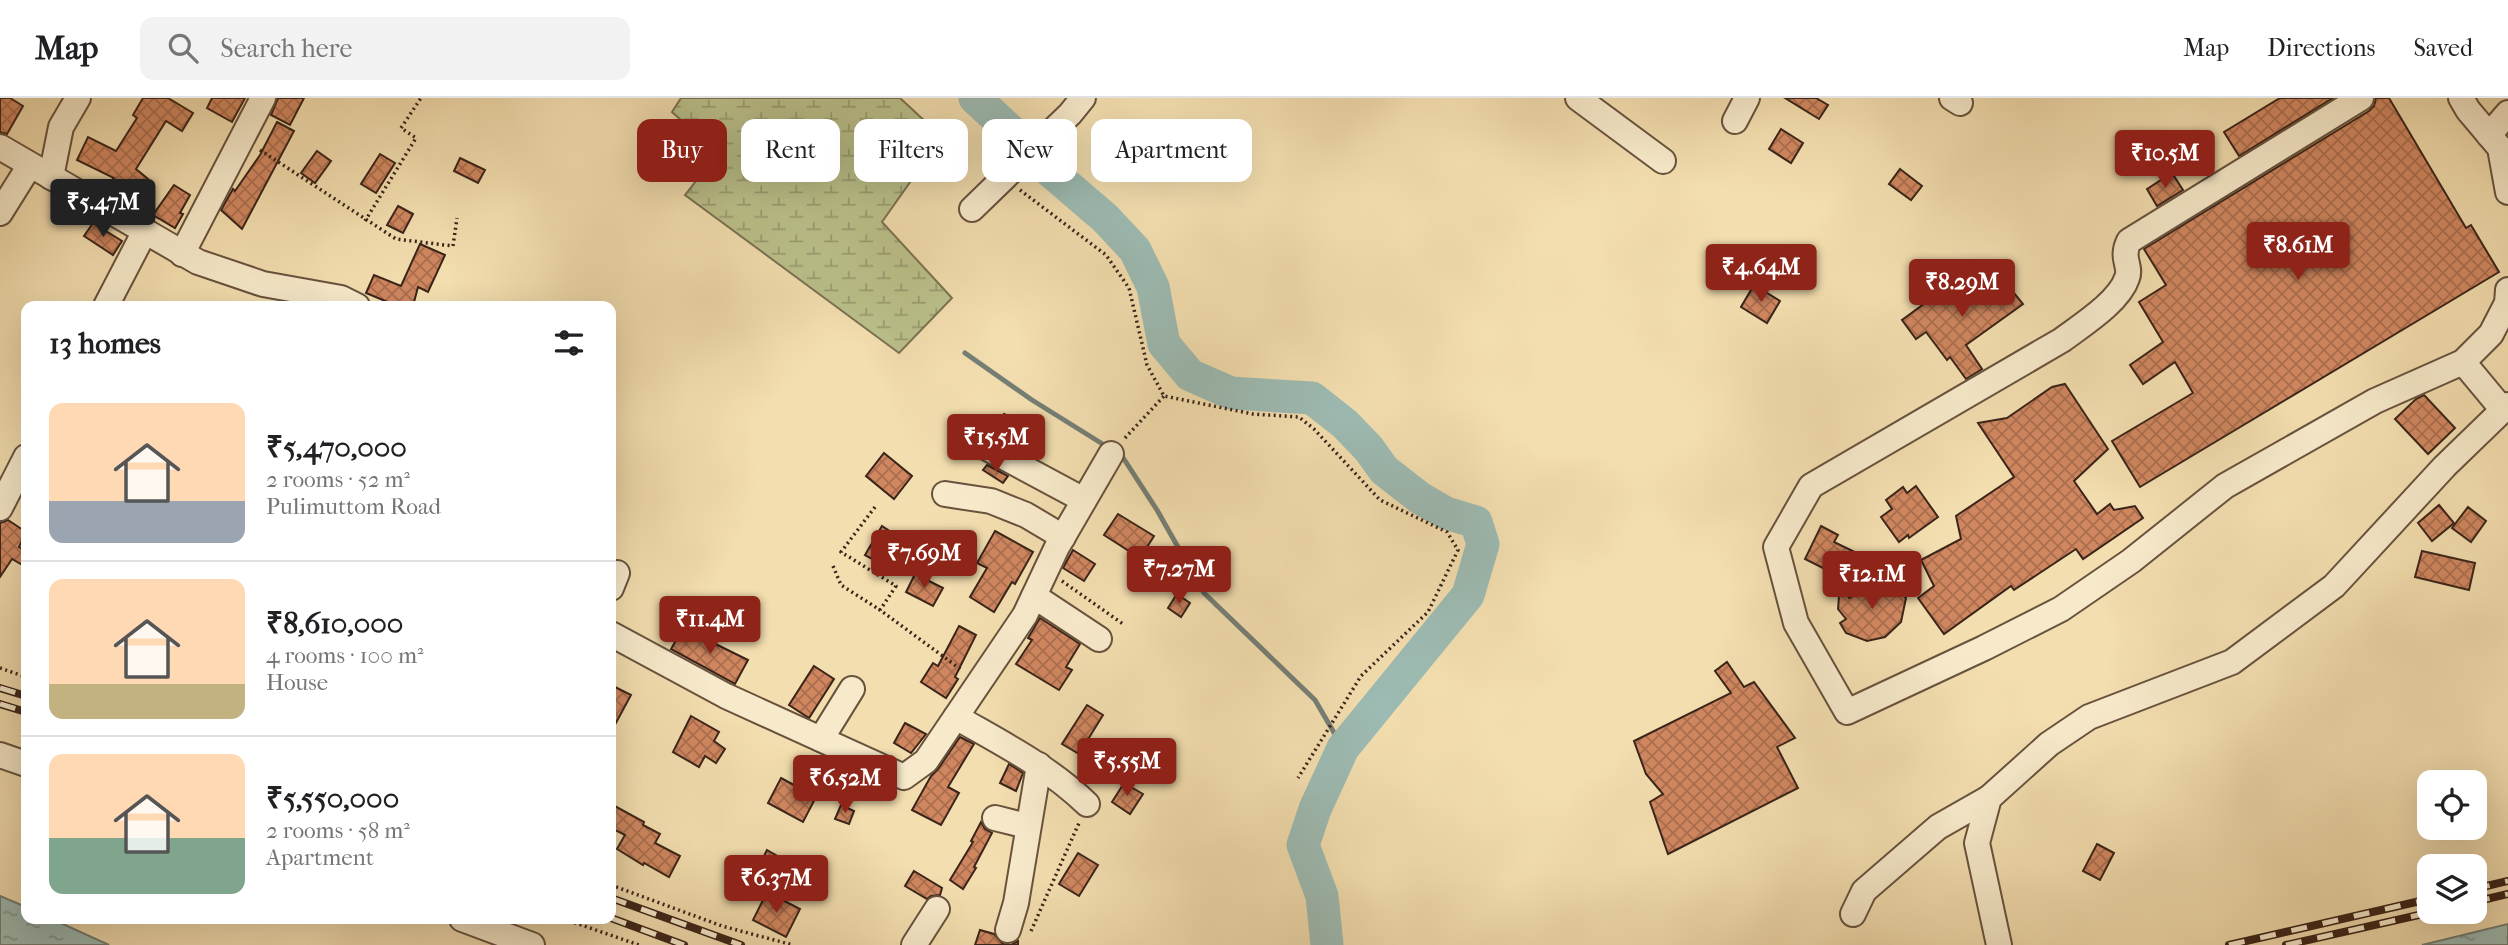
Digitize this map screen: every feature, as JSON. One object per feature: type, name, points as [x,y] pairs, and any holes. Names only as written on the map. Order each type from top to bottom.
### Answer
[{"type":"street","points":[[0,213],[40,171],[78,98]]},
{"type":"street","points":[[182,254],[263,98]]},
{"type":"street","points":[[1063,119],[1083,98]]},
{"type":"street","points":[[1578,98],[1663,161]]},
{"type":"street","points":[[1735,121],[1746,98]]},
{"type":"street","points":[[2361,98],[2129,241],[2124,251],[2129,276],[2120,291],[2062,340],[1811,486],[1776,547],[1796,622],[1847,712],[2061,609],[2131,561],[2225,486],[2375,401],[2463,362],[2491,334],[2507,303],[2508,290]]},
{"type":"street","points":[[2461,98],[2500,148],[2508,192]]},
{"type":"street","points":[[2489,135],[2508,113]]},
{"type":"street","points":[[0,147],[182,254],[263,284],[346,301]]},
{"type":"street","points":[[972,209],[1000,182]]},
{"type":"street","points":[[109,301],[145,231]]},
{"type":"street","points":[[2487,388],[2491,334]]},
{"type":"street","points":[[1853,914],[1864,891],[1938,827],[1989,798],[2049,744],[2089,717],[2232,662],[2334,586],[2445,466],[2505,408],[2463,362]]},
{"type":"street","points":[[974,441],[1084,500]]},
{"type":"street","points":[[616,637],[726,696],[904,777],[926,761],[1025,615],[1063,537],[1111,454]]},
{"type":"street","points":[[0,508],[21,467]]},
{"type":"street","points":[[945,494],[990,501],[1026,515],[1063,537]]},
{"type":"street","points":[[1034,596],[1098,639]]},
{"type":"street","points":[[821,739],[852,689]]},
{"type":"street","points":[[956,717],[1039,765],[1087,804]]},
{"type":"street","points":[[0,755],[21,762]]},
{"type":"street","points":[[1018,934],[1016,903],[1039,765]]},
{"type":"street","points":[[1989,798],[1977,843],[1999,945]]},
{"type":"street","points":[[995,818],[1027,826]]},
{"type":"street","points":[[914,945],[937,909]]},
{"type":"street","points":[[475,924],[532,945]]},
{"type":"path","points":[[365,221],[416,138],[401,128],[421,98]]},
{"type":"path","points":[[243,139],[396,239],[453,246],[457,218]]},
{"type":"path","points":[[1023,182],[1106,255],[1129,288],[1147,365],[1164,396],[1253,414],[1299,418],[1314,429],[1380,500],[1447,532],[1458,550],[1428,612],[1361,676],[1298,778]]},
{"type":"path","points":[[1111,454],[1164,396]]},
{"type":"path","points":[[875,507],[841,552],[896,586],[880,610]]},
{"type":"path","points":[[833,566],[841,585],[880,610],[979,683]]},
{"type":"path","points":[[1046,569],[1123,624]]},
{"type":"path","points":[[0,668],[21,675]]},
{"type":"path","points":[[1018,934],[1064,862],[1087,804]]},
{"type":"path","points":[[616,887],[722,926],[774,943],[793,945]]},
{"type":"path","points":[[578,924],[639,945]]},
{"type":"green space","points":[[681,98],[900,98],[923,119],[854,119],[854,182],[910,182],[882,222],[952,298],[899,353],[685,195],[695,182],[727,182],[727,119],[680,119],[672,112]]},
{"type":"water","points":[[0,896],[21,905],[21,924],[63,924],[109,945],[0,945]]},
{"type":"water","points":[[2508,924],[2508,945],[2422,945]]},
{"type":"building","points":[[0,98],[10,98],[23,106],[7,134],[0,132]]},
{"type":"building","points":[[143,98],[168,98],[193,113],[182,131],[166,121],[136,169],[148,179],[129,202],[108,185],[114,178],[77,160],[88,137],[116,151],[137,118],[133,115]]},
{"type":"building","points":[[212,98],[245,98],[232,122],[207,108]]},
{"type":"building","points":[[278,98],[304,98],[290,125],[271,115]]},
{"type":"building","points":[[1785,98],[1816,98],[1828,105],[1819,119]]},
{"type":"building","points":[[2280,98],[2333,98],[2239,156],[2224,132]]},
{"type":"building","points":[[2376,98],[2389,98],[2466,228],[2471,225],[2499,272],[2140,487],[2112,441],[2193,393],[2175,362],[2143,384],[2130,365],[2163,342],[2139,302],[2166,285],[2144,249],[2369,111]]},
{"type":"building","points":[[277,122],[294,131],[242,229],[221,210],[233,189],[235,191],[260,155]]},
{"type":"building","points":[[1781,129],[1803,143],[1791,163],[1769,149]]},
{"type":"building","points":[[317,151],[331,161],[315,183],[301,173]]},
{"type":"building","points":[[380,154],[395,163],[376,193],[361,184]]},
{"type":"building","points":[[460,158],[485,170],[478,183],[454,171]]},
{"type":"building","points":[[1900,169],[1922,186],[1911,200],[1889,184]]},
{"type":"building","points":[[2172,173],[2183,190],[2157,206],[2147,189]]},
{"type":"building","points":[[174,185],[190,195],[175,228],[153,215]]},
{"type":"building","points":[[398,206],[413,214],[403,233],[387,225]]},
{"type":"building","points":[[93,223],[122,241],[113,255],[84,236]]},
{"type":"building","points":[[420,244],[445,255],[428,292],[418,287],[414,301],[385,301],[366,293],[374,275],[401,286]]},
{"type":"building","points":[[1969,271],[1988,296],[2005,282],[2023,304],[1966,345],[1982,369],[1966,379],[1950,357],[1947,360],[1926,332],[1916,339],[1902,320]]},
{"type":"building","points":[[1754,285],[1780,301],[1767,323],[1741,307]]},
{"type":"building","points":[[2065,384],[2108,449],[2074,481],[2097,514],[2110,504],[2114,510],[2135,506],[2143,518],[2083,559],[2076,549],[2014,590],[2011,586],[1944,634],[1918,598],[1934,586],[1921,560],[1961,539],[1956,516],[2014,477],[1978,423],[2007,418],[2052,387]]},
{"type":"building","points":[[2424,395],[2455,428],[2428,454],[2395,419]]},
{"type":"building","points":[[1004,414],[1030,428],[1019,448],[994,433]]},
{"type":"building","points":[[884,453],[912,476],[894,499],[866,476]]},
{"type":"building","points":[[987,465],[1008,476],[1003,483],[983,470]]},
{"type":"building","points":[[1916,486],[1938,517],[1899,542],[1881,517],[1892,509],[1886,500],[1903,487],[1907,493]]},
{"type":"building","points":[[2439,505],[2454,523],[2432,541],[2418,523]]},
{"type":"building","points":[[2468,507],[2486,521],[2471,542],[2452,528]]},
{"type":"building","points":[[1118,514],[1154,536],[1140,558],[1104,535]]},
{"type":"building","points":[[8,520],[21,529],[21,564],[12,559],[0,577],[0,523]]},
{"type":"building","points":[[882,526],[899,537],[883,565],[865,555]]},
{"type":"building","points":[[1821,526],[1838,535],[1834,542],[1863,556],[1868,567],[1849,581],[1805,559]]},
{"type":"building","points":[[995,531],[1033,552],[1015,584],[1012,582],[994,612],[970,597],[987,568],[977,563]]},
{"type":"building","points":[[1073,550],[1095,564],[1084,581],[1063,568]]},
{"type":"building","points":[[2422,551],[2475,563],[2469,590],[2415,577]]},
{"type":"building","points":[[915,574],[943,588],[933,606],[906,592]]},
{"type":"building","points":[[1888,578],[1906,598],[1901,622],[1885,637],[1867,641],[1846,633],[1840,623],[1846,619],[1838,609],[1840,584],[1849,598]]},
{"type":"building","points":[[1177,594],[1190,603],[1181,617],[1168,608]]},
{"type":"building","points":[[1040,618],[1080,644],[1066,667],[1072,670],[1059,690],[1016,664],[1032,640],[1028,638]]},
{"type":"building","points":[[959,626],[976,635],[955,677],[958,679],[946,698],[921,682],[933,663],[938,666]]},
{"type":"building","points":[[683,628],[748,660],[735,684],[671,649]]},
{"type":"building","points":[[1727,662],[1744,687],[1754,682],[1795,738],[1777,747],[1798,788],[1668,854],[1650,802],[1663,794],[1646,774],[1634,741],[1731,693],[1715,671]]},
{"type":"building","points":[[814,666],[834,679],[809,718],[789,705]]},
{"type":"building","points":[[616,688],[631,695],[616,723]]},
{"type":"building","points":[[1087,705],[1103,715],[1079,754],[1062,744]]},
{"type":"building","points":[[691,716],[719,732],[714,741],[725,749],[716,763],[705,756],[699,767],[673,752]]},
{"type":"building","points":[[905,723],[926,734],[911,753],[894,743]]},
{"type":"building","points":[[960,737],[974,744],[948,787],[959,793],[941,825],[912,810],[931,776]]},
{"type":"building","points":[[1009,764],[1023,773],[1016,791],[1000,783]]},
{"type":"building","points":[[781,778],[816,797],[803,822],[768,803]]},
{"type":"building","points":[[1124,783],[1143,794],[1130,814],[1112,802]]},
{"type":"building","points":[[841,805],[854,811],[849,824],[835,819]]},
{"type":"building","points":[[616,807],[660,834],[655,843],[680,856],[669,877],[617,849],[625,835],[616,830]]},
{"type":"building","points":[[981,822],[985,829],[992,833],[963,889],[950,880],[973,842],[971,841]]},
{"type":"building","points":[[2097,844],[2114,853],[2100,880],[2083,871]]},
{"type":"building","points":[[767,850],[786,861],[778,876],[759,866]]},
{"type":"building","points":[[1078,853],[1098,865],[1079,896],[1059,884]]},
{"type":"building","points":[[914,871],[942,888],[940,895],[927,899],[905,886]]},
{"type":"building","points":[[767,892],[800,909],[786,937],[753,920]]},
{"type":"building","points":[[980,930],[994,934],[1003,944],[1011,945],[975,945]]},
{"type":"waterway","points":[[975,98],[1049,170],[1105,218],[1135,250],[1153,287],[1164,344],[1190,375],[1231,393],[1312,398],[1345,424],[1369,449],[1384,470],[1420,498],[1446,513],[1476,522],[1483,544],[1468,595],[1343,748],[1315,809],[1303,845],[1322,896],[1327,945]]},
{"type":"waterway","points":[[965,353],[1032,400],[1109,448]]},
{"type":"waterway","points":[[1117,453],[1122,456],[1157,510],[1204,593],[1315,700],[1343,748],[1352,733]]},
{"type":"railway","points":[[0,688],[21,694]]},
{"type":"railway","points":[[0,704],[21,710]]},
{"type":"railway","points":[[2487,886],[2508,881]]},
{"type":"railway","points":[[2487,899],[2508,894]]},
{"type":"railway","points":[[616,900],[741,945]]},
{"type":"railway","points":[[2229,945],[2417,902]]},
{"type":"railway","points":[[2286,945],[2417,915]]},
{"type":"railway","points":[[616,920],[684,945]]}]
